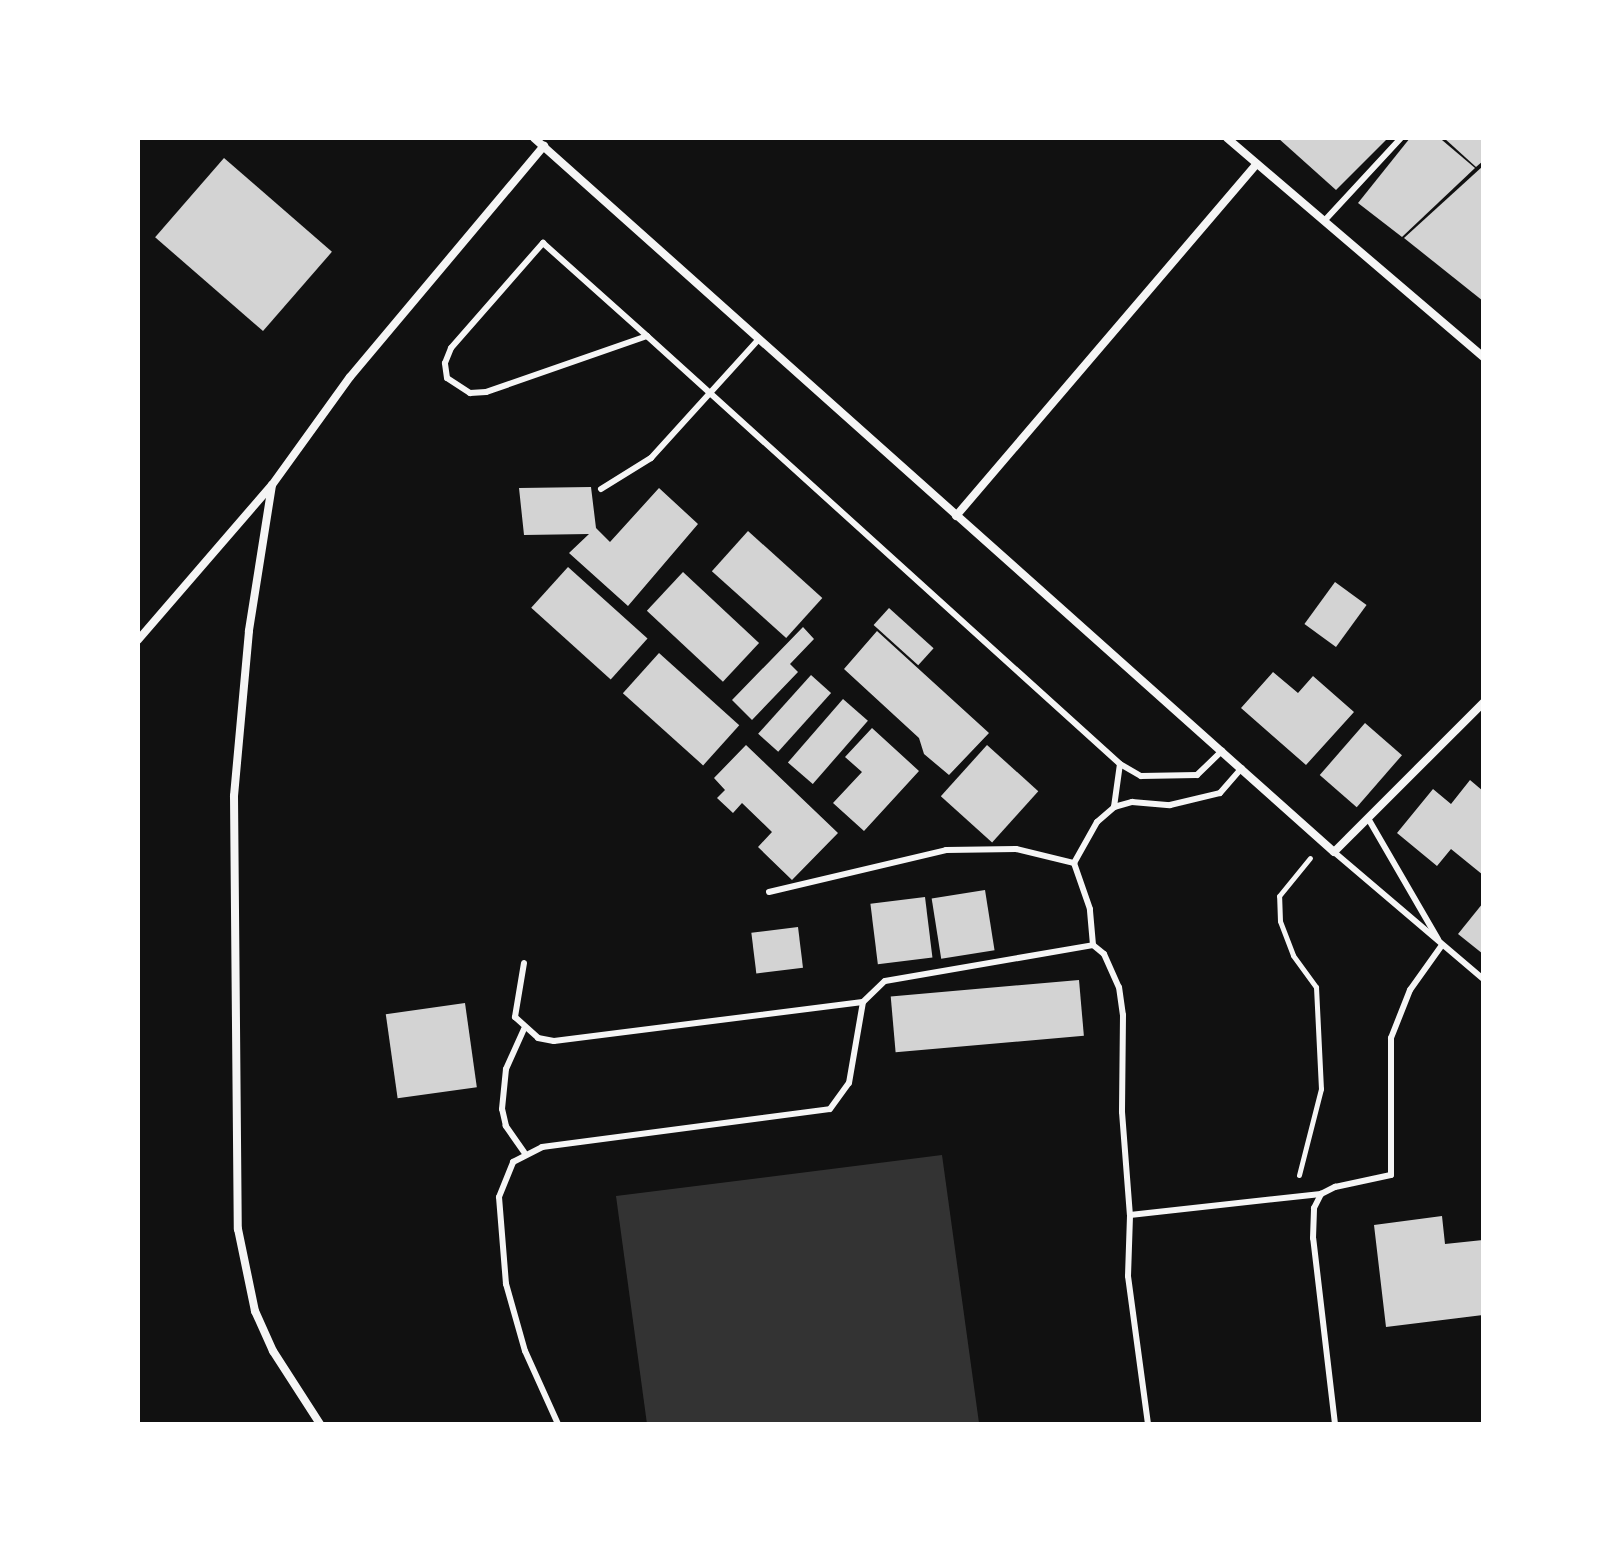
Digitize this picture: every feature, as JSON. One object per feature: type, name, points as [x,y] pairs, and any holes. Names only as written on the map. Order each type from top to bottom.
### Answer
[{"type":"street","points":[[534,138],[956,516],[1243,767],[1334,852],[1483,703]]},
{"type":"street","points":[[1227,138],[1326,219],[1483,357]]},
{"type":"street","points":[[138,640],[272,485],[350,377],[544,146]]},
{"type":"street","points":[[956,516],[1257,164]]},
{"type":"street","points":[[272,485],[249,631],[234,796],[238,1229],[255,1311],[273,1351],[320,1424]]},
{"type":"lane","points":[[1326,219],[1401,138]]},
{"type":"lane","points":[[647,336],[486,392],[456,387],[447,378],[445,363],[451,348],[543,243],[647,336],[1120,764],[1141,776],[1197,775],[1222,751]]},
{"type":"lane","points":[[601,489],[651,458],[758,340]]},
{"type":"lane","points":[[1114,807],[1120,764]]},
{"type":"lane","points":[[1074,863],[1097,822],[1114,807],[1132,802],[1170,805],[1220,793],[1243,767]]},
{"type":"lane","points":[[1369,820],[1442,945]]},
{"type":"lane","points":[[769,892],[946,850],[1016,849],[1074,863]]},
{"type":"lane","points":[[1334,852],[1483,979]]},
{"type":"lane","points":[[1074,863],[1087,892],[1093,945],[1104,954],[1121,1001],[1130,1215],[1128,1276],[1148,1424]]},
{"type":"lane","points":[[524,963],[515,998],[515,1017],[524,1029],[554,1041],[863,1002],[885,981],[904,975],[1093,945]]},
{"type":"lane","points":[[1130,1215],[1321,1194],[1357,1180],[1391,1175],[1391,1038],[1410,990],[1442,945]]},
{"type":"lane","points":[[558,1424],[525,1351],[506,1284],[499,1197],[513,1162],[524,1152],[830,1109],[849,1083],[863,1002]]},
{"type":"lane","points":[[524,1029],[502,1092],[506,1126],[524,1152]]},
{"type":"lane","points":[[1321,1194],[1313,1238],[1335,1424]]},
{"type":"path","points":[[1287,1198],[1287,1184],[1301,1174],[1321,1089],[1316,987],[1293,955],[1280,921],[1279,896],[1323,842]]},
{"type":"shaded area","points":[[942,1155],[979,1423],[647,1424],[616,1196]]},
{"type":"building","points":[[1278,138],[1388,138],[1336,190]]},
{"type":"building","points":[[1410,138],[1442,140],[1475,168],[1402,237],[1358,203]]},
{"type":"building","points":[[1444,138],[1483,138],[1483,161],[1476,167]]},
{"type":"building","points":[[224,158],[332,252],[263,331],[155,237]]},
{"type":"building","points":[[1483,166],[1483,301],[1404,238]]},
{"type":"building","points":[[591,487],[596,528],[610,542],[659,488],[698,524],[628,606],[569,553],[589,534],[524,535],[519,488]]},
{"type":"building","points":[[748,531],[822,598],[786,638],[712,571]]},
{"type":"building","points":[[568,567],[648,639],[611,679],[531,608]]},
{"type":"building","points":[[683,572],[759,643],[723,682],[647,611]]},
{"type":"building","points":[[1335,582],[1367,605],[1336,647],[1304,624]]},
{"type":"building","points":[[889,608],[934,648],[918,665],[874,625]]},
{"type":"building","points":[[803,627],[814,639],[790,664],[798,672],[752,720],[732,700]]},
{"type":"building","points":[[877,631],[989,733],[949,775],[924,754],[919,738],[844,669]]},
{"type":"building","points":[[659,653],[739,725],[703,765],[623,693]]},
{"type":"building","points":[[1273,672],[1298,693],[1313,676],[1354,712],[1306,765],[1241,708]]},
{"type":"building","points":[[811,675],[831,693],[778,752],[758,734]]},
{"type":"building","points":[[843,699],[868,721],[813,784],[788,762]]},
{"type":"building","points":[[1365,723],[1402,755],[1357,807],[1320,775]]},
{"type":"building","points":[[872,728],[919,771],[864,831],[833,803],[862,772],[845,757]]},
{"type":"building","points":[[746,745],[838,833],[792,880],[758,847],[772,832],[742,803],[733,813],[717,798],[725,790],[714,778]]},
{"type":"building","points":[[987,745],[1038,791],[992,842],[941,796]]},
{"type":"building","points":[[1470,780],[1483,791],[1483,875],[1451,849],[1437,866],[1397,833],[1433,789],[1451,804]]},
{"type":"building","points":[[985,890],[995,950],[941,959],[932,898]]},
{"type":"building","points":[[925,897],[932,958],[878,964],[870,904]]},
{"type":"building","points":[[1483,903],[1483,954],[1458,934]]},
{"type":"building","points":[[798,927],[803,968],[756,973],[751,933]]},
{"type":"building","points":[[1079,980],[1084,1036],[896,1052],[891,996]]},
{"type":"building","points":[[465,1003],[477,1087],[398,1098],[386,1014]]},
{"type":"building","points":[[1442,1216],[1445,1244],[1483,1240],[1483,1315],[1386,1327],[1374,1225]]}]
